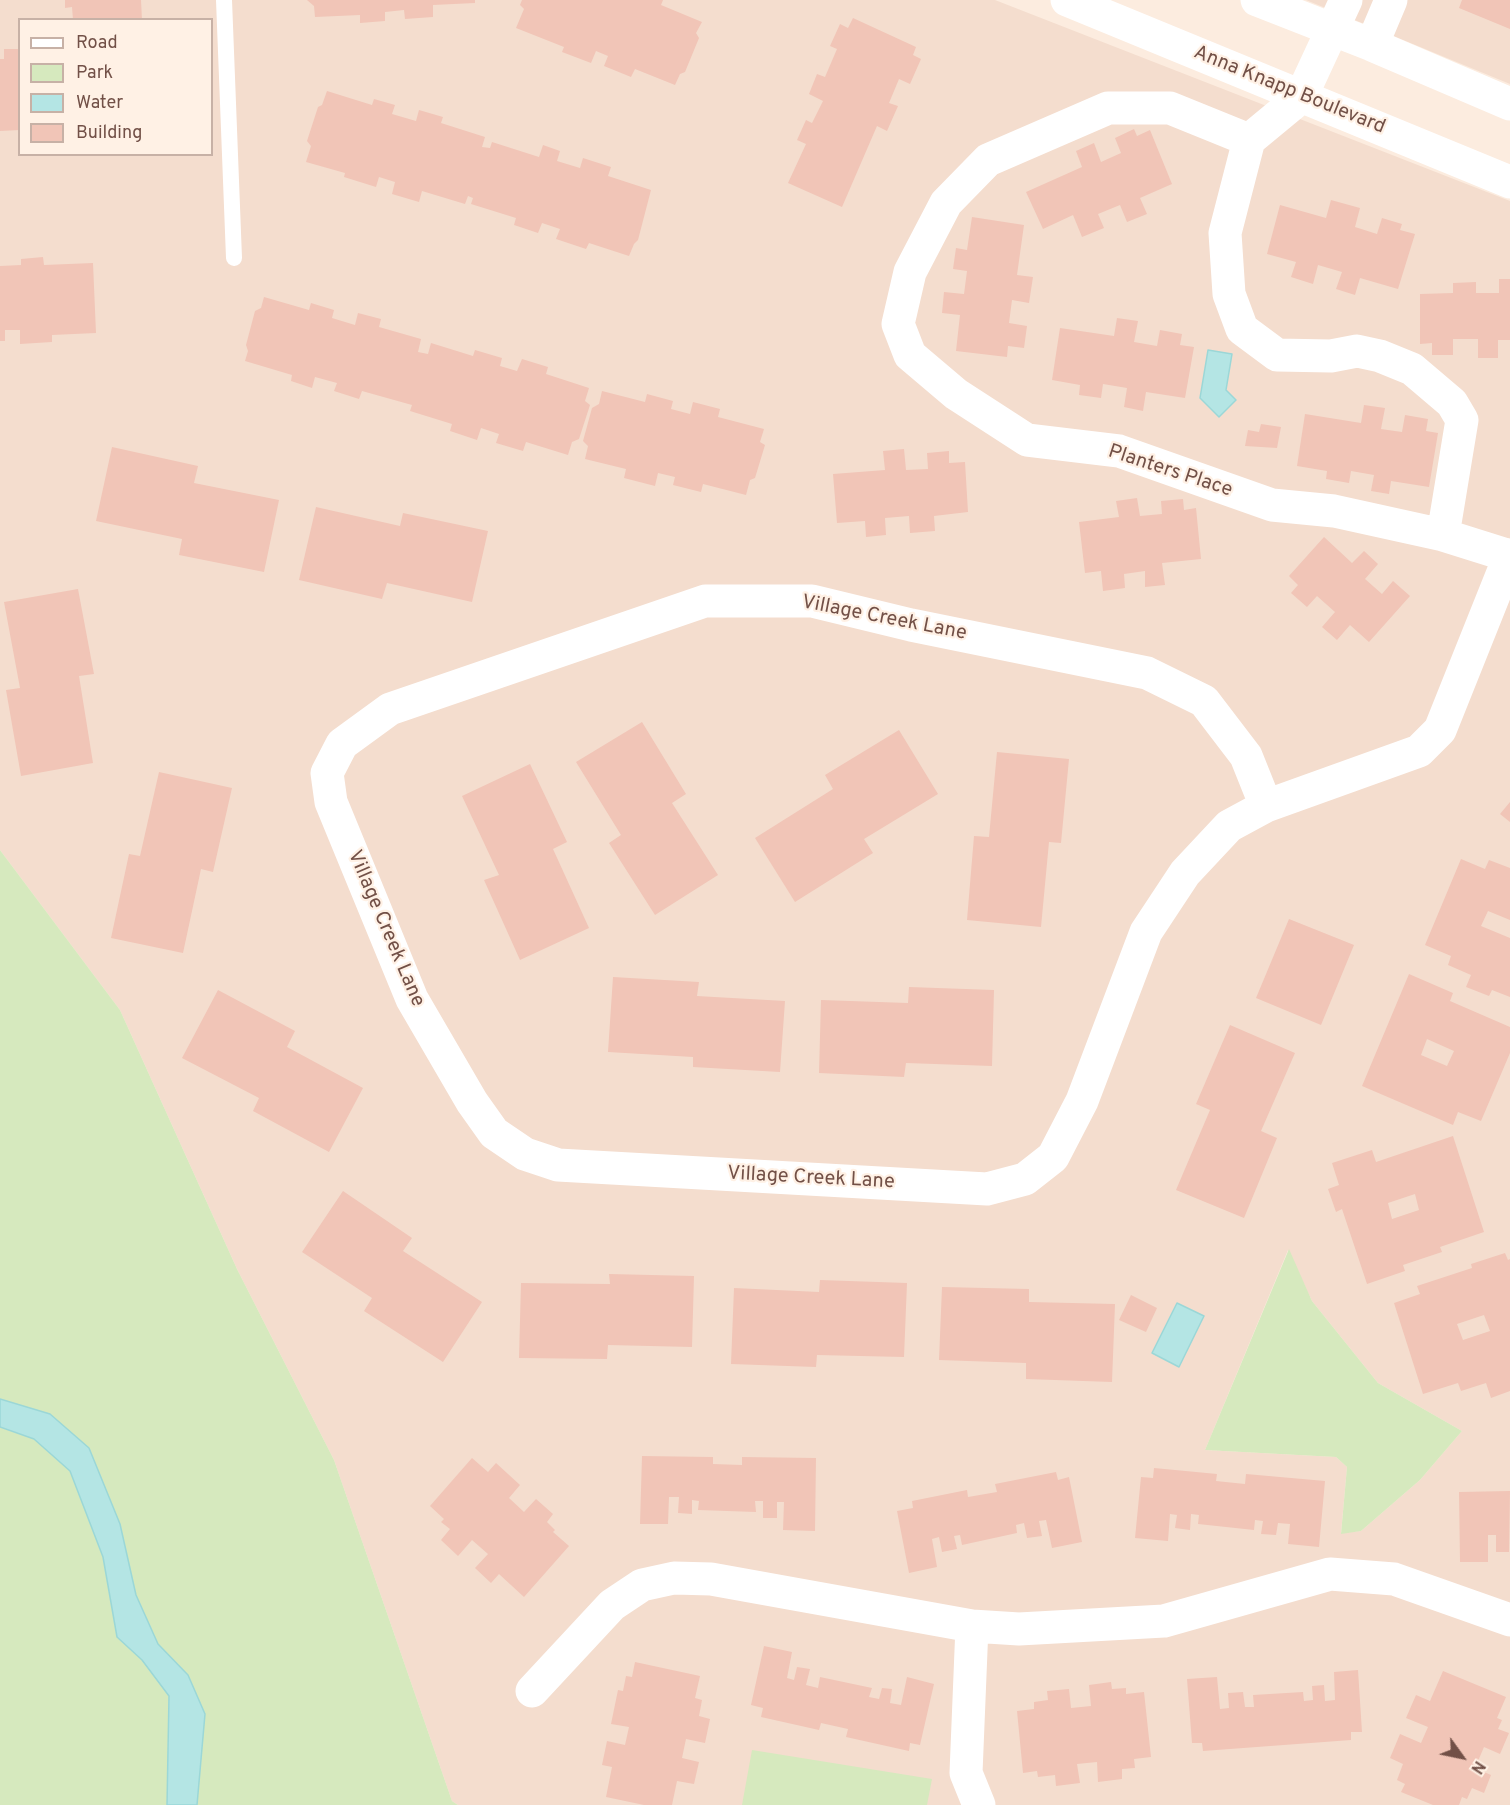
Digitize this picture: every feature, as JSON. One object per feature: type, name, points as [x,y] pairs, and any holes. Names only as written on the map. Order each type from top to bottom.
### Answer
[{"type":"street","name":"Anna Knapp Boulevard","points":[[1068,0],[1510,182]]},
{"type":"street","points":[[1257,0],[1372,45],[1510,104]]},
{"type":"street","points":[[1346,0],[1301,97],[1249,141],[1225,233],[1229,294],[1242,328],[1277,356],[1331,356],[1357,351],[1380,356],[1412,369],[1452,403],[1462,420],[1443,535]]},
{"type":"street","points":[[1372,45],[1391,0]]},
{"type":"street","name":"Planters Place","points":[[1249,141],[1170,108],[1108,108],[988,160],[946,203],[910,272],[898,324],[910,355],[956,394],[1027,440],[1119,452],[1272,505],[1334,511],[1443,535],[1510,556]]},
{"type":"street","name":"Village Creek Lane","points":[[1266,806],[1246,756],[1204,701],[1147,673],[911,625],[812,601],[705,601],[390,709],[342,744],[327,773],[331,802],[412,999],[472,1102],[494,1133],[525,1154],[558,1166],[987,1189],[1025,1179],[1053,1157],[1082,1101],[1146,932],[1185,873],[1229,826],[1266,806],[1419,751],[1440,730],[1510,556]]},
{"type":"street","points":[[532,1691],[612,1605],[642,1585],[674,1578],[711,1579],[972,1626],[1019,1629],[1164,1621],[1330,1574],[1395,1579],[1510,1620]]},
{"type":"street","points":[[972,1626],[966,1773],[979,1805]]},
{"type":"lane","points":[[224,0],[234,258]]},
{"type":"shaded area","points":[[0,0],[995,0],[1510,201],[1510,1805],[458,1805],[452,1801],[334,1460],[237,1269],[120,1010],[0,850]],"holes":[[[1288,1250],[1312,1301],[1378,1383],[1462,1431],[1420,1480],[1361,1531],[1341,1533],[1347,1467],[1336,1457],[1205,1450]]]},
{"type":"shaded area","points":[[1306,0],[1510,0],[1510,84]]},
{"type":"green space","points":[[0,850],[120,1010],[237,1269],[334,1460],[452,1801],[458,1805],[0,1805]]},
{"type":"green space","points":[[1289,1249],[1312,1301],[1378,1383],[1462,1431],[1420,1480],[1361,1531],[1341,1534],[1347,1467],[1336,1457],[1205,1450]]},
{"type":"green space","points":[[752,1750],[932,1779],[927,1805],[742,1805]]},
{"type":"water","points":[[1208,350],[1232,354],[1226,390],[1236,400],[1219,417],[1200,398]]},
{"type":"water","points":[[1177,1303],[1204,1316],[1179,1367],[1152,1353]]},
{"type":"water","points":[[0,1399],[50,1414],[89,1448],[120,1524],[136,1595],[158,1644],[188,1675],[205,1714],[197,1805],[167,1805],[169,1696],[142,1660],[117,1637],[103,1557],[70,1471],[34,1439],[0,1427]]},
{"type":"building","points":[[65,0],[141,0],[142,18],[73,18],[72,7],[65,8]]},
{"type":"building","points":[[307,0],[475,0],[475,3],[433,5],[433,17],[405,19],[404,10],[385,12],[385,21],[360,23],[360,15],[315,17],[314,6]]},
{"type":"building","points":[[522,0],[663,0],[661,5],[702,22],[696,33],[699,38],[685,72],[680,74],[675,85],[635,69],[631,77],[604,66],[608,56],[596,51],[591,63],[562,52],[564,47],[516,28],[524,9],[520,5]]},
{"type":"building","points":[[1462,0],[1510,0],[1510,29],[1459,8]]},
{"type":"building","points":[[853,18],[916,47],[913,55],[921,59],[910,84],[899,79],[889,103],[898,106],[887,131],[877,126],[842,207],[788,183],[806,144],[797,140],[806,120],[812,123],[823,101],[809,94],[817,74],[825,77],[837,49],[830,46],[840,24],[848,28]]},
{"type":"building","points":[[4,49],[18,49],[18,130],[0,131],[0,59],[4,59]]},
{"type":"building","points":[[327,91],[372,105],[374,99],[395,105],[392,114],[416,121],[419,110],[443,117],[441,123],[485,137],[482,147],[490,148],[492,142],[539,157],[543,145],[560,151],[557,161],[580,168],[583,158],[611,167],[608,176],[651,190],[638,240],[629,256],[589,243],[586,249],[556,239],[560,229],[542,223],[538,233],[514,225],[516,218],[471,204],[473,198],[468,196],[465,204],[422,191],[419,202],[392,194],[395,182],[379,177],[376,187],[344,177],[345,173],[306,162],[311,146],[307,141],[318,107],[322,105]]},
{"type":"building","points":[[1134,129],[1137,136],[1150,130],[1172,184],[1140,198],[1147,214],[1127,222],[1120,205],[1098,214],[1104,228],[1082,237],[1073,215],[1043,229],[1026,192],[1082,167],[1076,151],[1094,143],[1101,162],[1121,153],[1115,138]]},
{"type":"building","points":[[1331,200],[1360,208],[1355,227],[1377,234],[1382,218],[1402,224],[1400,230],[1415,234],[1398,289],[1360,278],[1355,295],[1336,289],[1342,272],[1318,265],[1313,284],[1291,277],[1296,262],[1267,254],[1280,205],[1326,218]]},
{"type":"building","points":[[972,217],[1024,225],[1017,275],[1033,277],[1029,303],[1012,300],[1009,323],[1027,326],[1024,348],[1008,346],[1007,357],[956,351],[960,315],[942,313],[944,292],[964,294],[967,271],[953,269],[956,248],[967,250]]},
{"type":"building","points":[[43,257],[44,265],[93,263],[96,333],[52,335],[52,342],[20,344],[20,330],[5,330],[5,341],[0,341],[0,266],[21,265],[21,259]]},
{"type":"building","points":[[1499,279],[1510,279],[1510,340],[1498,340],[1498,358],[1478,358],[1478,339],[1453,339],[1453,355],[1432,355],[1432,343],[1420,344],[1420,294],[1453,293],[1453,283],[1476,282],[1476,293],[1499,293]]},
{"type":"building","points":[[264,297],[309,310],[311,303],[334,310],[332,318],[355,325],[358,313],[381,319],[379,327],[421,339],[418,352],[428,354],[431,343],[473,356],[475,350],[502,358],[500,366],[517,371],[522,359],[548,367],[546,374],[589,388],[585,401],[590,405],[579,439],[572,442],[568,455],[526,442],[523,451],[496,443],[499,434],[481,428],[477,440],[450,431],[452,424],[410,411],[412,405],[362,391],[359,399],[334,391],[337,383],[315,377],[312,388],[291,381],[292,375],[245,361],[248,351],[246,345],[255,311],[261,308]]},
{"type":"building","points":[[1117,318],[1138,321],[1134,342],[1157,346],[1160,330],[1182,334],[1180,345],[1194,347],[1185,398],[1146,392],[1143,411],[1124,407],[1127,388],[1103,384],[1101,398],[1079,395],[1080,385],[1052,380],[1060,328],[1114,336]]},
{"type":"building","points":[[602,391],[645,402],[647,394],[673,401],[671,409],[690,414],[693,402],[720,409],[718,417],[764,429],[760,442],[765,445],[755,478],[750,480],[746,495],[703,484],[701,492],[673,485],[675,477],[658,473],[655,486],[624,478],[626,469],[585,459],[588,446],[583,441],[592,408],[599,404]]},
{"type":"building","points":[[1364,405],[1385,408],[1381,429],[1402,432],[1405,415],[1428,419],[1426,431],[1438,433],[1429,487],[1391,481],[1389,494],[1371,491],[1374,475],[1351,471],[1349,483],[1326,479],[1327,471],[1297,466],[1305,414],[1361,423]]},
{"type":"building","points":[[1261,424],[1281,427],[1277,448],[1245,446],[1248,430],[1259,432]]},
{"type":"building","points":[[112,447],[198,466],[194,483],[279,500],[264,572],[179,555],[182,539],[96,521]]},
{"type":"building","points":[[904,449],[906,470],[928,469],[927,453],[949,451],[949,463],[965,462],[968,512],[934,516],[935,531],[910,533],[909,516],[885,518],[886,535],[866,537],[865,521],[837,523],[833,474],[885,470],[883,451]]},
{"type":"building","points":[[1137,498],[1140,516],[1162,514],[1161,501],[1183,499],[1184,510],[1196,508],[1201,559],[1162,563],[1165,585],[1145,587],[1145,571],[1124,574],[1125,588],[1103,591],[1101,571],[1085,573],[1079,522],[1119,517],[1116,501]]},
{"type":"building","points":[[316,507],[400,526],[403,513],[488,531],[472,602],[387,583],[382,599],[299,580]]},
{"type":"building","points":[[1324,537],[1352,563],[1364,551],[1378,564],[1365,579],[1382,594],[1393,581],[1410,596],[1369,642],[1350,625],[1337,640],[1322,627],[1335,612],[1317,596],[1307,607],[1291,593],[1298,585],[1289,576]]},
{"type":"building","points":[[78,589],[94,674],[79,676],[93,763],[21,776],[6,690],[20,688],[4,602]]},
{"type":"building","points":[[642,722],[686,794],[672,803],[718,875],[655,915],[609,843],[621,835],[576,762]]},
{"type":"building","points":[[899,730],[938,794],[864,839],[873,853],[795,902],[755,838],[833,789],[825,775]]},
{"type":"building","points":[[997,752],[1069,759],[1061,843],[1049,842],[1041,927],[967,920],[974,836],[989,837]]},
{"type":"building","points":[[530,764],[567,842],[553,849],[589,928],[520,960],[484,880],[499,875],[462,796]]},
{"type":"building","points":[[159,772],[232,788],[213,872],[201,869],[183,953],[111,938],[129,854],[140,856]]},
{"type":"building","points":[[1510,802],[1510,822],[1500,814]]},
{"type":"building","points":[[1461,859],[1485,869],[1489,860],[1510,868],[1510,920],[1488,911],[1481,926],[1510,938],[1510,997],[1492,990],[1489,996],[1466,987],[1471,975],[1448,965],[1451,956],[1425,945]]},
{"type":"building","points":[[1289,919],[1354,945],[1321,1025],[1256,998]]},
{"type":"building","points":[[1409,974],[1453,993],[1450,1001],[1510,1027],[1510,1053],[1481,1121],[1458,1112],[1453,1125],[1362,1086]],"holes":[[[1427,1039],[1454,1051],[1447,1066],[1421,1055]]]},
{"type":"building","points":[[613,977],[699,982],[697,996],[785,1001],[780,1072],[693,1067],[693,1057],[608,1052]]},
{"type":"building","points":[[909,987],[994,990],[992,1066],[906,1063],[904,1077],[819,1073],[821,1000],[908,1003]]},
{"type":"building","points":[[218,990],[295,1031],[287,1047],[363,1088],[329,1152],[253,1111],[259,1098],[182,1058]]},
{"type":"building","points":[[1230,1025],[1295,1053],[1261,1131],[1277,1138],[1244,1218],[1176,1190],[1210,1110],[1196,1104]]},
{"type":"building","points":[[1453,1136],[1484,1232],[1440,1247],[1442,1252],[1403,1265],[1405,1271],[1367,1284],[1342,1209],[1336,1212],[1328,1189],[1339,1185],[1332,1163],[1372,1150],[1376,1162]],"holes":[[[1415,1194],[1419,1210],[1392,1219],[1388,1203]]]},
{"type":"building","points":[[343,1191],[412,1238],[403,1251],[482,1302],[443,1362],[364,1311],[372,1298],[302,1252]]},
{"type":"building","points":[[1505,1253],[1508,1260],[1510,1259],[1510,1391],[1491,1398],[1486,1383],[1461,1391],[1458,1383],[1423,1394],[1394,1303],[1420,1294],[1417,1286],[1472,1268],[1471,1264]],"holes":[[[1484,1315],[1490,1331],[1463,1340],[1457,1324]]]},
{"type":"building","points":[[609,1274],[694,1276],[692,1347],[608,1345],[607,1359],[519,1358],[521,1283],[610,1284]]},
{"type":"building","points":[[820,1280],[907,1283],[904,1357],[817,1355],[816,1367],[731,1364],[734,1288],[819,1292]]},
{"type":"building","points":[[942,1287],[1029,1289],[1029,1302],[1115,1304],[1112,1382],[1026,1379],[1026,1363],[939,1360]]},
{"type":"building","points":[[1131,1295],[1157,1308],[1146,1332],[1119,1320]]},
{"type":"building","points":[[642,1456],[713,1457],[713,1464],[742,1465],[742,1457],[816,1458],[815,1531],[783,1530],[784,1502],[777,1502],[777,1518],[763,1518],[763,1501],[755,1501],[756,1512],[698,1510],[699,1501],[692,1500],[692,1514],[678,1513],[679,1497],[669,1497],[668,1524],[640,1524]]},
{"type":"building","points":[[472,1458],[488,1472],[496,1463],[520,1485],[509,1498],[524,1512],[536,1499],[553,1514],[547,1522],[555,1530],[553,1532],[569,1546],[524,1597],[499,1574],[491,1583],[475,1568],[488,1554],[472,1540],[458,1556],[441,1540],[450,1529],[441,1522],[444,1519],[430,1506]]},
{"type":"building","points":[[1154,1468],[1217,1474],[1216,1481],[1245,1484],[1246,1474],[1325,1481],[1319,1547],[1288,1544],[1290,1524],[1278,1523],[1276,1535],[1261,1534],[1263,1521],[1255,1520],[1254,1530],[1198,1524],[1199,1515],[1191,1514],[1190,1530],[1175,1528],[1177,1515],[1170,1514],[1168,1541],[1135,1538],[1141,1477],[1153,1478]]},
{"type":"building","points":[[1056,1472],[1058,1480],[1069,1477],[1082,1542],[1052,1548],[1046,1520],[1039,1521],[1042,1536],[1027,1538],[1024,1523],[1016,1525],[1017,1533],[962,1545],[960,1535],[954,1536],[957,1549],[942,1552],[939,1537],[932,1539],[937,1567],[909,1573],[897,1511],[913,1508],[912,1501],[967,1490],[968,1497],[997,1492],[995,1484]]},
{"type":"building","points":[[1510,1491],[1509,1552],[1496,1552],[1496,1535],[1488,1535],[1488,1562],[1460,1562],[1459,1492]]},
{"type":"building","points":[[764,1646],[792,1652],[787,1678],[794,1680],[797,1667],[810,1669],[806,1685],[818,1688],[820,1677],[872,1688],[869,1697],[879,1699],[882,1688],[892,1689],[890,1703],[901,1705],[907,1677],[934,1684],[920,1745],[910,1743],[909,1751],[846,1737],[848,1729],[821,1723],[819,1730],[761,1717],[763,1708],[751,1705]]},
{"type":"building","points":[[635,1662],[700,1676],[695,1698],[702,1700],[699,1716],[710,1719],[705,1743],[686,1739],[682,1758],[699,1762],[694,1784],[677,1781],[672,1805],[644,1805],[606,1797],[612,1767],[602,1765],[607,1741],[625,1745],[629,1727],[611,1724],[618,1690],[623,1691],[626,1676],[632,1677]]},
{"type":"building","points":[[1358,1670],[1362,1732],[1351,1732],[1351,1740],[1203,1751],[1202,1743],[1192,1743],[1187,1679],[1217,1677],[1220,1709],[1229,1708],[1228,1693],[1243,1692],[1245,1707],[1254,1707],[1253,1695],[1303,1692],[1304,1701],[1313,1700],[1312,1686],[1324,1685],[1325,1701],[1335,1700],[1334,1672]]},
{"type":"building","points":[[1443,1671],[1506,1697],[1497,1718],[1502,1720],[1498,1729],[1509,1733],[1500,1754],[1484,1747],[1475,1768],[1491,1775],[1484,1793],[1472,1788],[1467,1799],[1462,1797],[1459,1805],[1433,1805],[1401,1792],[1405,1784],[1397,1780],[1403,1764],[1390,1758],[1400,1734],[1421,1743],[1428,1727],[1406,1718],[1416,1695],[1430,1701]]},
{"type":"building","points":[[1111,1682],[1112,1689],[1126,1688],[1126,1694],[1144,1692],[1151,1757],[1134,1759],[1135,1768],[1122,1769],[1122,1779],[1098,1782],[1097,1762],[1077,1764],[1080,1783],[1056,1786],[1055,1775],[1038,1777],[1037,1771],[1023,1773],[1017,1711],[1034,1709],[1034,1702],[1048,1700],[1047,1691],[1069,1689],[1071,1708],[1091,1706],[1089,1685]]}]
